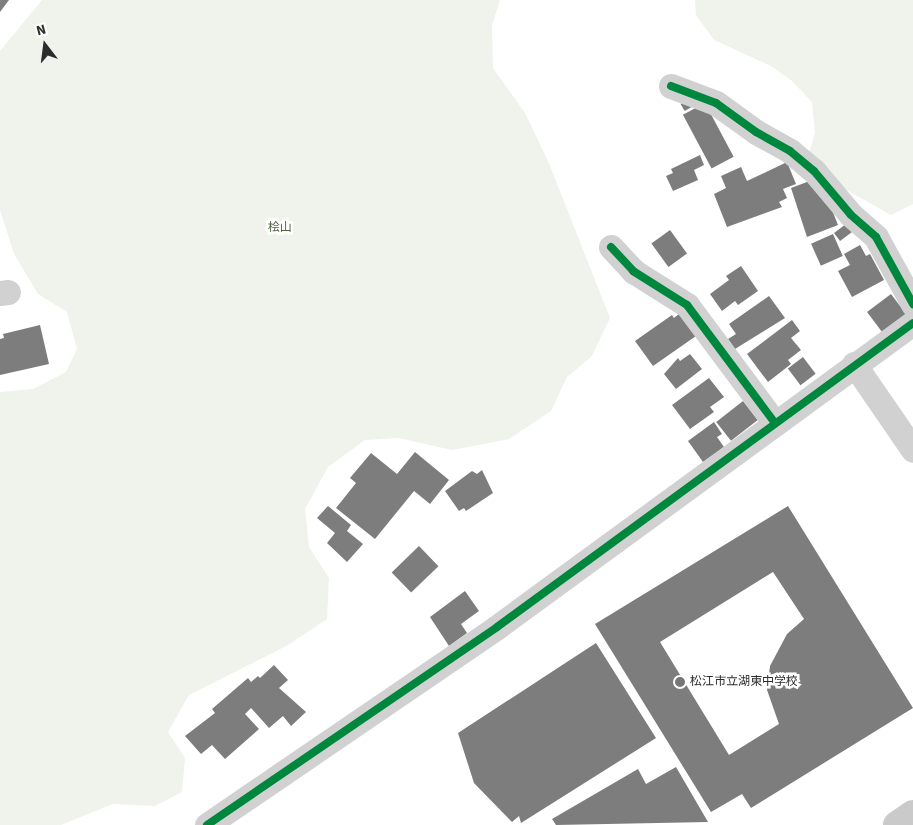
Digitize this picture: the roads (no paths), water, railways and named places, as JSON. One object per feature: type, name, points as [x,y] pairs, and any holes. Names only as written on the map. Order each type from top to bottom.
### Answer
[{"type":"street","points":[[671,86],[716,103],[756,132],[790,150],[814,171],[851,215],[876,237],[913,304]]},
{"type":"street","points":[[611,247],[633,271],[687,305],[775,423]]},
{"type":"street","points":[[206,825],[497,627],[854,364],[913,323]]},
{"type":"street","points":[[854,364],[913,450]]},
{"type":"street","points":[[897,825],[913,814]]},
{"type":"place","name":"松江市立湖東中学校","points":[[680,682]]},
{"type":"park label","name":"桧山","points":[[280,228]]}]
